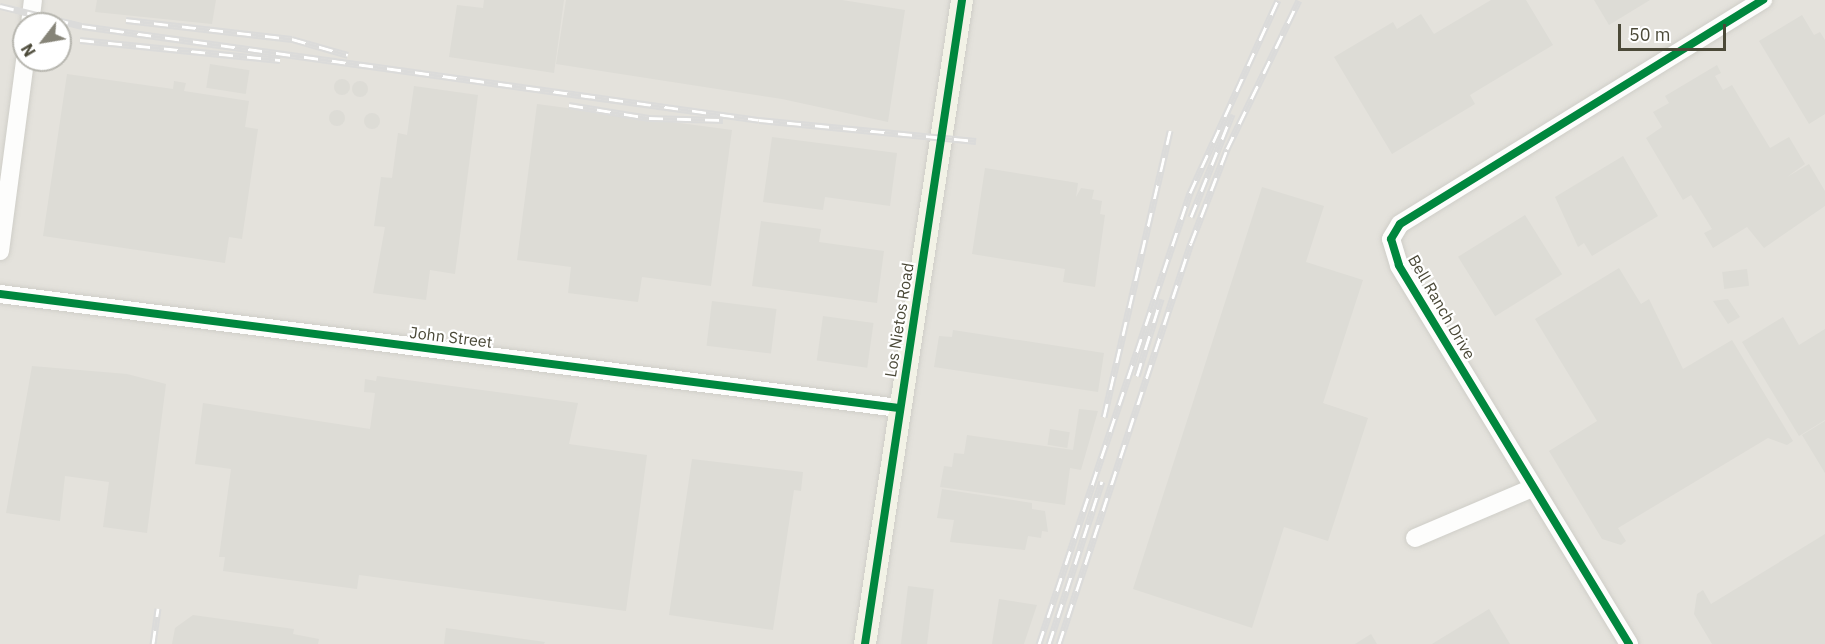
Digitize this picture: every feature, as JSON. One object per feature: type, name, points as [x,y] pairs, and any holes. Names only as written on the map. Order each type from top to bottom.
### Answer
[{"type":"main road","name":"Los Nietos Road","points":[[865,644],[962,0]]},
{"type":"street","name":"Bell Ranch Drive","points":[[1629,644],[1532,488],[1399,265],[1391,239],[1409,219],[1763,0]]},
{"type":"street","points":[[0,251],[23,72]]},
{"type":"street","name":"John Street","points":[[0,294],[899,408]]},
{"type":"street","points":[[1415,538],[1532,488]]},
{"type":"shaded area","points":[[0,0],[1825,0],[1825,644],[0,644]]},
{"type":"building","points":[[97,0],[216,0],[212,24],[95,12]]},
{"type":"building","points":[[484,0],[564,0],[554,73],[449,57],[457,5],[483,8]]},
{"type":"building","points":[[566,0],[842,0],[905,10],[888,122],[782,99],[556,64]]},
{"type":"building","points":[[1491,0],[1526,0],[1553,45],[1470,95],[1475,104],[1392,154],[1334,57],[1393,22],[1397,29],[1421,14],[1434,34]]},
{"type":"building","points":[[1594,0],[1650,0],[1609,25]]},
{"type":"building","points":[[1802,15],[1814,35],[1820,32],[1825,40],[1825,114],[1809,124],[1759,41]]},
{"type":"building","points":[[210,64],[250,70],[246,94],[206,88]]},
{"type":"building","points":[[1717,65],[1721,73],[1715,76],[1723,90],[1732,85],[1770,148],[1789,137],[1805,164],[1787,177],[1809,164],[1825,191],[1825,206],[1764,248],[1747,227],[1713,248],[1704,233],[1712,229],[1691,195],[1683,200],[1646,138],[1662,127],[1653,112],[1669,103],[1665,96]]},
{"type":"building","points":[[67,74],[173,89],[174,81],[186,83],[184,91],[249,101],[245,127],[258,129],[242,239],[229,237],[225,263],[43,236]]},
{"type":"building","points":[[342,79],[350,87],[342,95],[334,87]]},
{"type":"building","points":[[360,81],[368,89],[360,97],[352,89]]},
{"type":"building","points":[[414,86],[478,95],[455,274],[430,270],[426,300],[373,293],[385,227],[374,226],[381,177],[392,178],[398,133],[407,135]]},
{"type":"building","points":[[537,104],[732,130],[711,286],[642,277],[638,302],[568,293],[571,267],[517,260]]},
{"type":"building","points":[[337,110],[345,118],[337,126],[329,118]]},
{"type":"building","points":[[372,113],[380,121],[372,129],[364,121]]},
{"type":"building","points":[[772,137],[897,153],[890,206],[825,197],[823,210],[763,202]]},
{"type":"building","points":[[1623,156],[1658,216],[1592,256],[1584,243],[1578,247],[1555,197]]},
{"type":"building","points":[[985,168],[1078,183],[1076,197],[1081,188],[1094,190],[1092,199],[1102,201],[1100,214],[1105,215],[1095,287],[1063,282],[1065,269],[972,254]]},
{"type":"building","points":[[1262,187],[1324,206],[1306,262],[1363,280],[1323,403],[1368,418],[1328,541],[1284,527],[1252,628],[1133,589]]},
{"type":"building","points":[[1525,215],[1562,274],[1495,316],[1458,257]]},
{"type":"building","points":[[761,221],[821,229],[819,242],[884,251],[877,303],[752,286]]},
{"type":"building","points":[[1619,268],[1641,304],[1649,299],[1683,369],[1732,340],[1793,441],[1787,445],[1768,438],[1618,528],[1626,541],[1621,545],[1602,539],[1549,451],[1597,421],[1535,319]]},
{"type":"building","points":[[1747,269],[1749,286],[1724,289],[1722,272]]},
{"type":"building","points":[[1728,299],[1740,317],[1728,324],[1713,301]]},
{"type":"building","points":[[712,301],[777,309],[771,354],[707,346]]},
{"type":"building","points":[[823,316],[874,323],[867,368],[817,361]]},
{"type":"building","points":[[1783,317],[1799,345],[1825,329],[1825,420],[1799,436],[1742,342]]},
{"type":"building","points":[[953,330],[1104,353],[1098,392],[934,367],[939,336],[952,337]]},
{"type":"building","points":[[32,366],[127,374],[166,384],[147,533],[103,527],[109,482],[65,476],[60,521],[6,513]]},
{"type":"building","points":[[377,376],[578,403],[569,444],[647,455],[626,611],[359,575],[357,589],[223,571],[225,557],[219,557],[231,469],[195,464],[203,403],[370,429],[375,393],[364,392],[365,379],[376,381]]},
{"type":"building","points":[[1079,409],[1098,411],[1081,470],[1070,468],[1065,505],[940,487],[944,466],[952,467],[954,453],[964,454],[967,435],[1073,450]]},
{"type":"building","points":[[1825,421],[1825,473],[1802,435]]},
{"type":"building","points":[[1050,429],[1070,432],[1067,448],[1047,445]]},
{"type":"building","points":[[692,459],[803,472],[801,491],[794,490],[773,630],[669,615]]},
{"type":"building","points":[[942,489],[1032,503],[1032,509],[1045,511],[1048,532],[1042,531],[1041,538],[1028,536],[1025,550],[950,542],[954,520],[937,518]]},
{"type":"building","points":[[1825,534],[1825,644],[1712,644],[1694,614],[1697,594],[1703,590],[1711,604]]},
{"type":"building","points":[[908,586],[934,589],[927,644],[901,644]]},
{"type":"building","points":[[999,599],[1037,605],[1024,644],[992,644]]},
{"type":"building","points":[[1489,609],[1510,644],[1432,644]]},
{"type":"building","points":[[193,615],[294,629],[293,634],[319,639],[318,644],[172,644],[175,628]]},
{"type":"building","points":[[446,628],[545,642],[544,644],[444,644]]},
{"type":"building","points":[[1371,634],[1377,644],[1355,644]]},
{"type":"railway","points":[[1039,644],[1190,193],[1278,0]]},
{"type":"railway","points":[[1059,644],[1191,243],[1227,149],[1299,0]]},
{"type":"railway","points":[[0,6],[82,26],[759,120],[976,141]]},
{"type":"railway","points":[[126,20],[292,39],[348,55]]},
{"type":"railway","points":[[80,40],[280,60]]},
{"type":"railway","points":[[569,105],[649,118],[723,120]]},
{"type":"railway","points":[[1191,217],[1232,114]]},
{"type":"railway","points":[[1104,417],[1170,131]]},
{"type":"railway","points":[[1137,376],[1161,299]]},
{"type":"railway","points":[[1049,644],[1102,481]]},
{"type":"railway","points":[[153,644],[158,608]]},
{"type":"cycle path","points":[[865,644],[962,0]]},
{"type":"cycle path","points":[[1629,644],[1399,265],[1391,239],[1400,224],[1763,0]]},
{"type":"cycle path","points":[[0,294],[899,408]]}]
